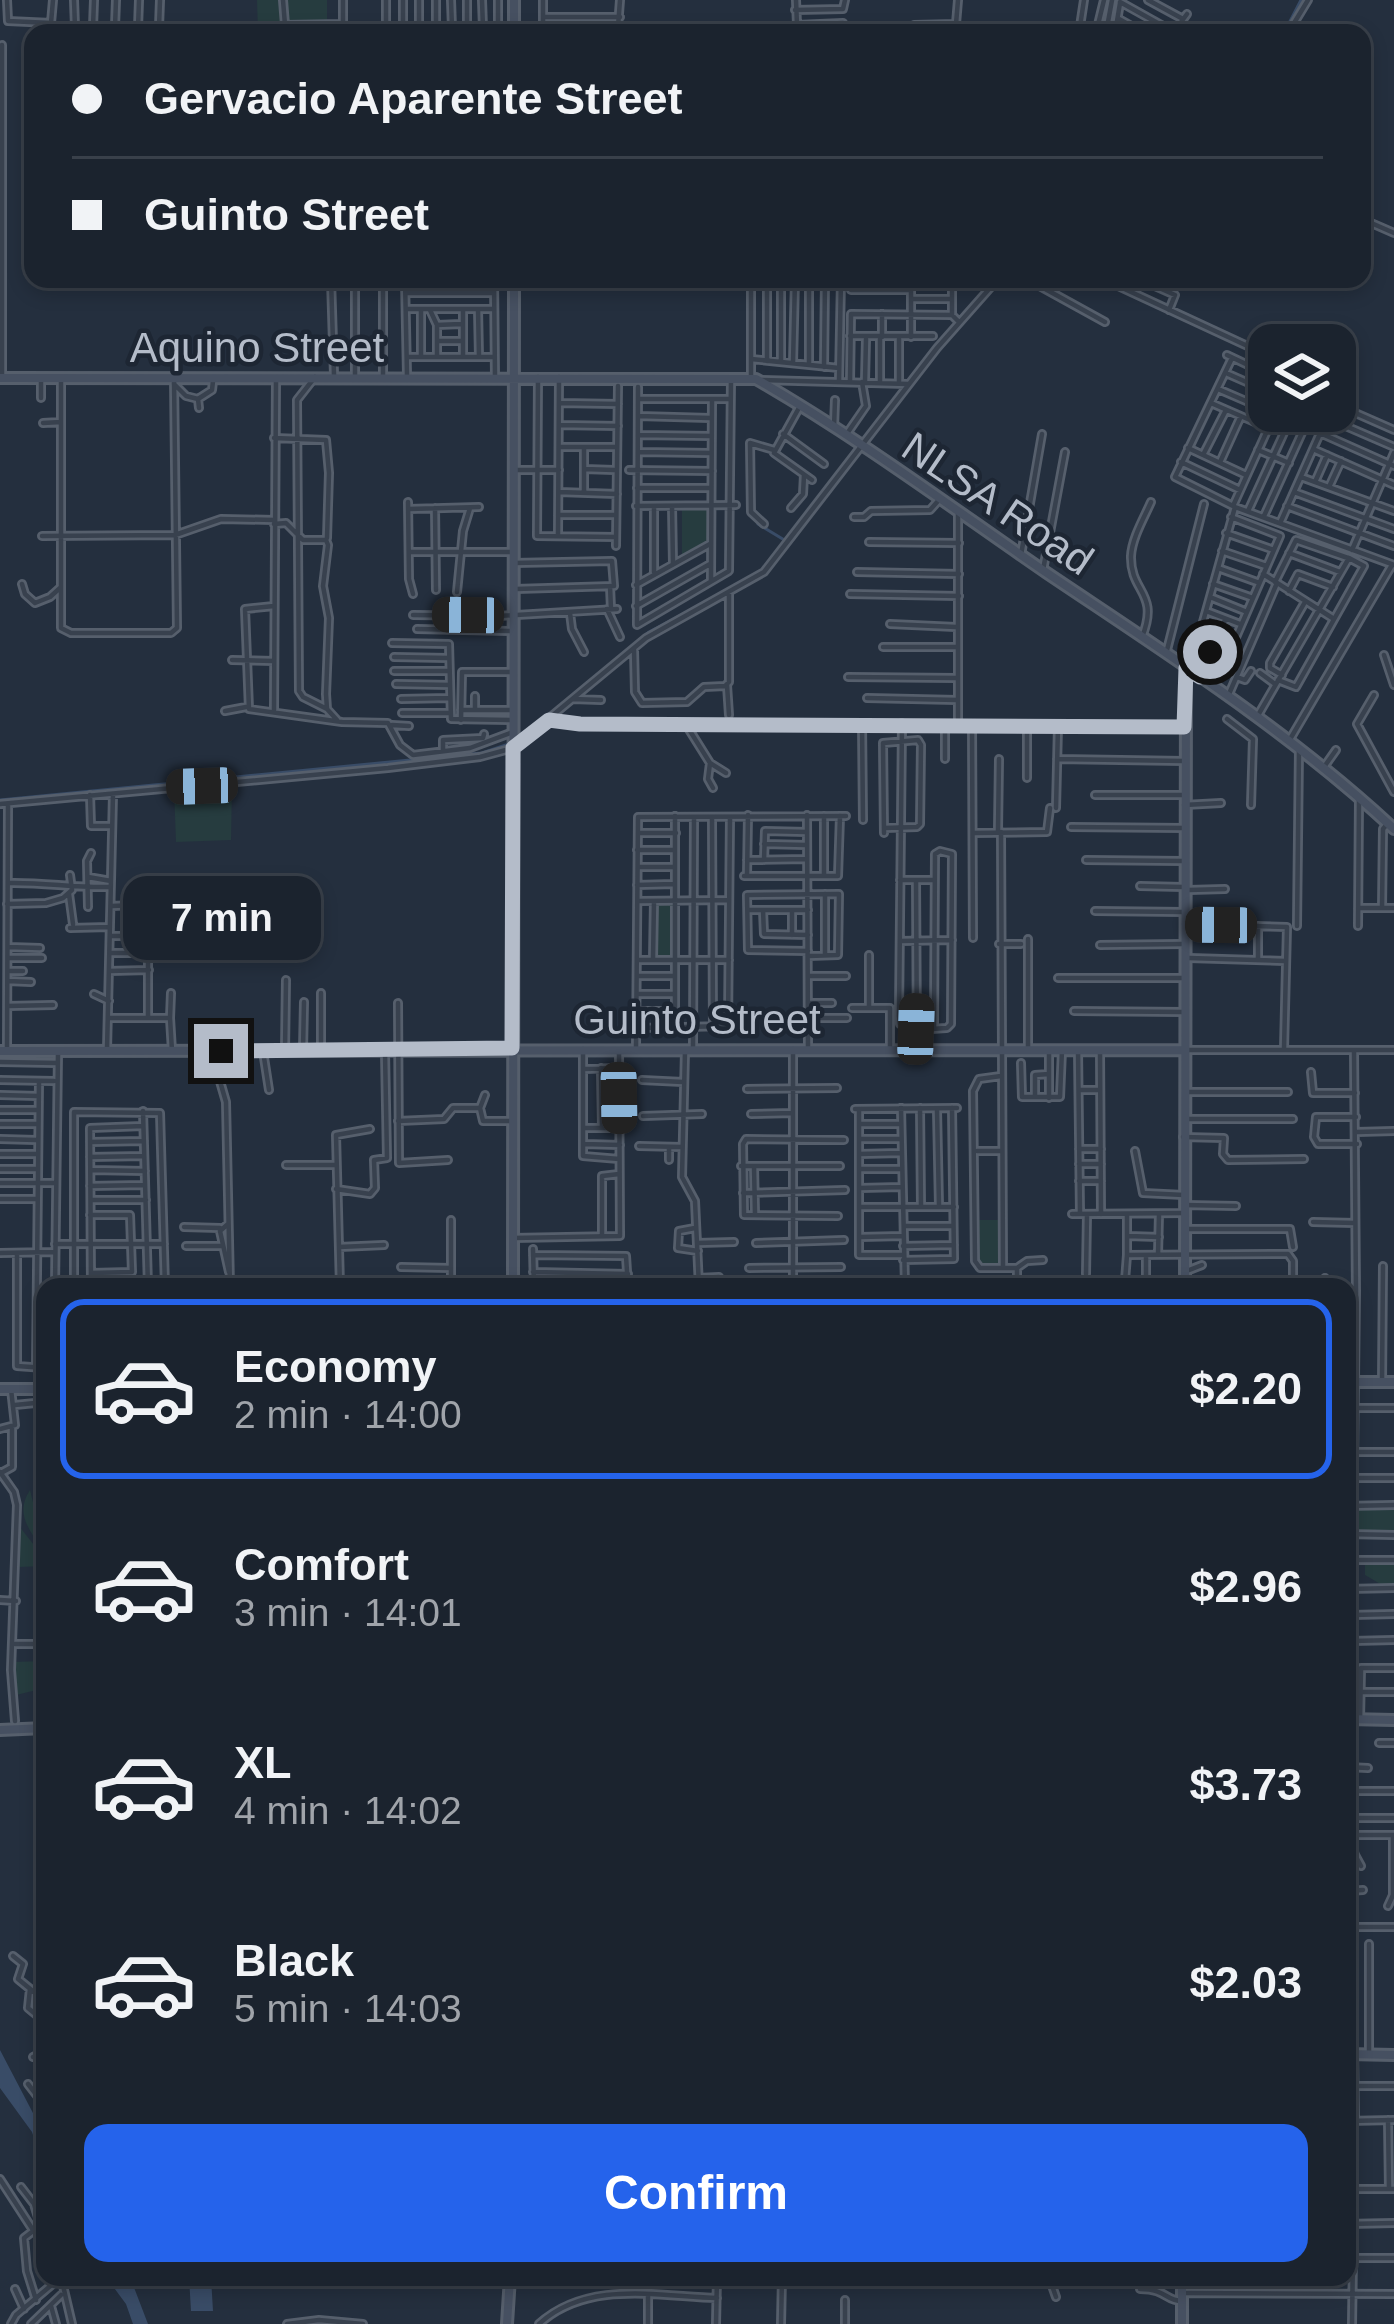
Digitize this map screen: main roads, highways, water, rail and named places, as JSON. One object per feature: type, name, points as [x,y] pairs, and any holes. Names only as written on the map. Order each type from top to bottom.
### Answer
[{"type":"main road","points":[[513,1278],[514,288]]},
{"type":"main road","name":"Aquino Street","points":[[1,378],[515,377]]},
{"type":"main road","name":"NLSA Road","points":[[515,377],[753,379],[846,435],[1166,655],[1204,673],[1391,826]]},
{"type":"main road","points":[[1185,1278],[1186,668]]},
{"type":"main road","name":"Guinto Street","points":[[4,1051],[808,1049],[850,1054],[890,1049],[1184,1050]]},
{"type":"main road","points":[[1356,1382],[1394,1382]]},
{"type":"main road","points":[[5,1389],[36,1389]]},
{"type":"main road","points":[[1356,1719],[1394,1720]]},
{"type":"main road","points":[[0,1730],[36,1729]]},
{"type":"main road","points":[[1356,2054],[1394,2055]]},
{"type":"main road","points":[[506,2324],[509,2286]]},
{"type":"main road","points":[[1182,2324],[1183,2286]]},
{"type":"water","points":[[0,2050],[36,2119],[36,2144],[32,2132],[0,2088]]},
{"type":"water","points":[[113,2286],[133,2286],[148,2324],[133,2324]]},
{"type":"water","points":[[190,2286],[212,2286],[213,2311],[191,2311]]},
{"type":"waterway","points":[[1289,24],[1301,0]]},
{"type":"waterway","points":[[863,439],[962,316]]},
{"type":"waterway","points":[[805,516],[858,447]]},
{"type":"waterway","points":[[758,524],[786,541]]},
{"type":"waterway","points":[[571,697],[649,632],[715,597]]},
{"type":"waterway","points":[[0,800],[482,753],[509,744]]}]
